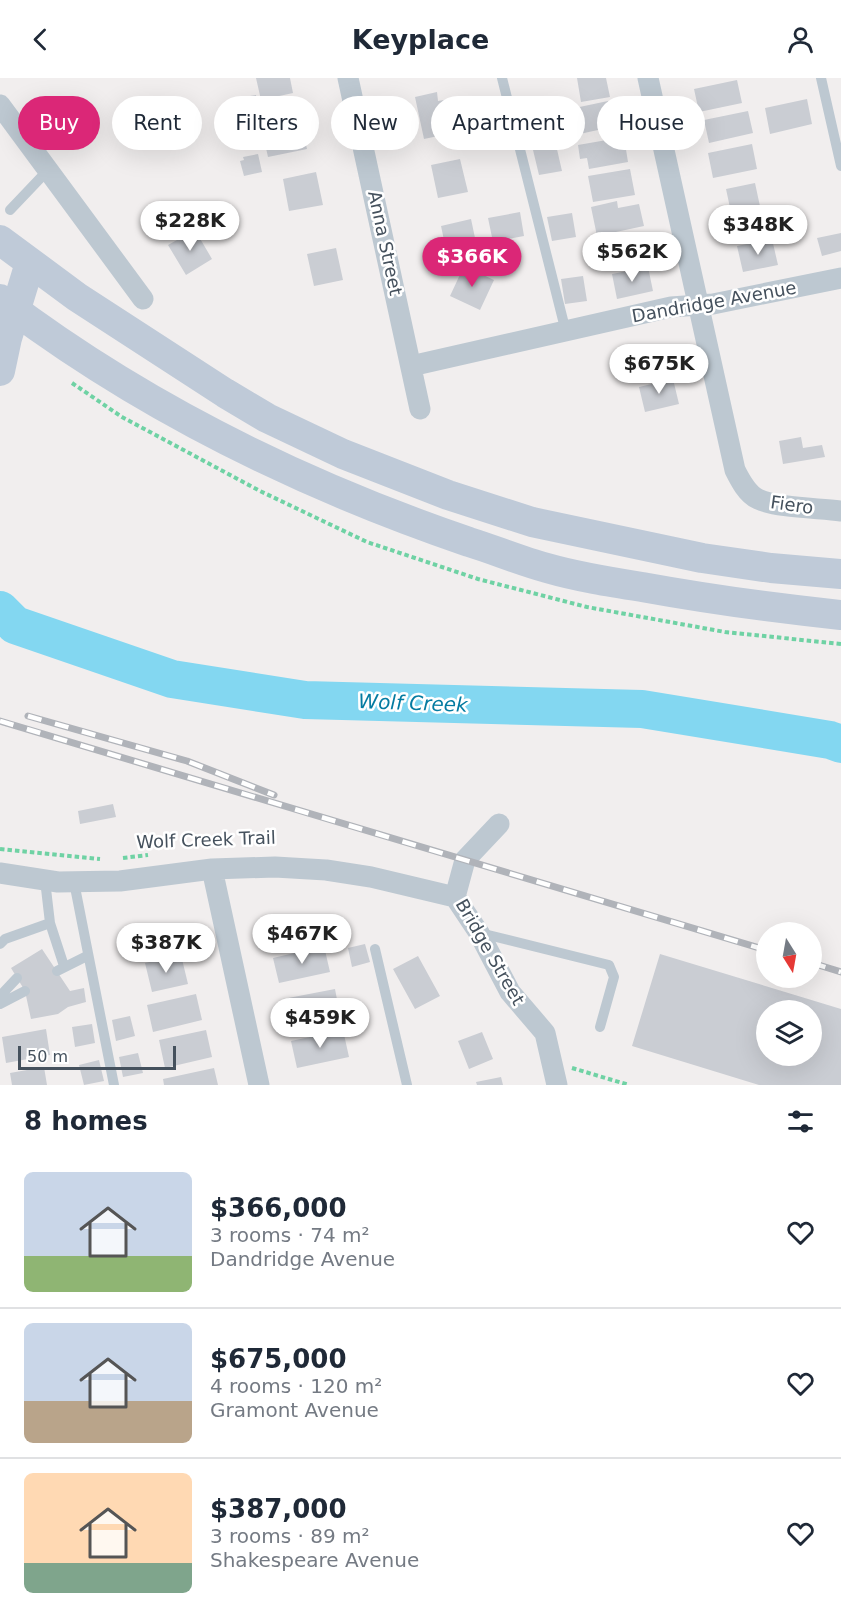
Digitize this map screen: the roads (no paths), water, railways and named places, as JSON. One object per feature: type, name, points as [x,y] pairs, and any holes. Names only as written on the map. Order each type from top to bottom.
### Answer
[{"type":"main road","points":[[0,240],[77,297],[267,418],[343,454],[448,495],[532,522],[691,556],[771,568],[841,574]]},
{"type":"main road","points":[[0,371],[7,338],[8,305],[30,263]]},
{"type":"main road","points":[[8,305],[97,366],[185,418],[274,465],[415,523],[559,571],[709,599],[841,615]]},
{"type":"street","name":"Anna Street","points":[[348,78],[420,409]]},
{"type":"street","points":[[648,78],[698,305]]},
{"type":"street","points":[[0,105],[143,299]]},
{"type":"street","name":"Dandridge Avenue","points":[[411,366],[671,307],[713,304],[841,278]]},
{"type":"street","name":"Fiero","points":[[698,305],[735,470],[747,490],[756,499],[776,504],[841,511]]},
{"type":"street","name":"Bridge Street","points":[[498,824],[465,860],[455,897],[479,933],[510,992],[544,1034],[557,1085]]},
{"type":"street","points":[[0,873],[74,882],[120,881],[212,869],[275,867],[326,870],[371,877],[455,897]]},
{"type":"street","points":[[212,869],[259,1085]]},
{"type":"lane","points":[[502,78],[566,332]]},
{"type":"lane","points":[[821,78],[841,166]]},
{"type":"lane","points":[[10,210],[48,169]]},
{"type":"lane","points":[[45,880],[53,955],[61,968],[87,956]]},
{"type":"lane","points":[[74,882],[114,1085]]},
{"type":"lane","points":[[0,944],[5,939],[50,923]]},
{"type":"lane","points":[[479,933],[609,965],[614,977],[600,1027]]},
{"type":"lane","points":[[375,950],[407,1085]]},
{"type":"lane","points":[[0,996],[17,978]]},
{"type":"lane","points":[[0,1004],[25,991]]},
{"type":"waterway","name":"Wolf Creek","points":[[0,610],[15,625],[172,679],[305,700],[642,709],[830,740],[841,744]]},
{"type":"railway","points":[[28,716],[187,761],[274,795]]},
{"type":"railway","points":[[0,721],[756,947]]},
{"type":"railway","points":[[822,966],[841,972]]}]
